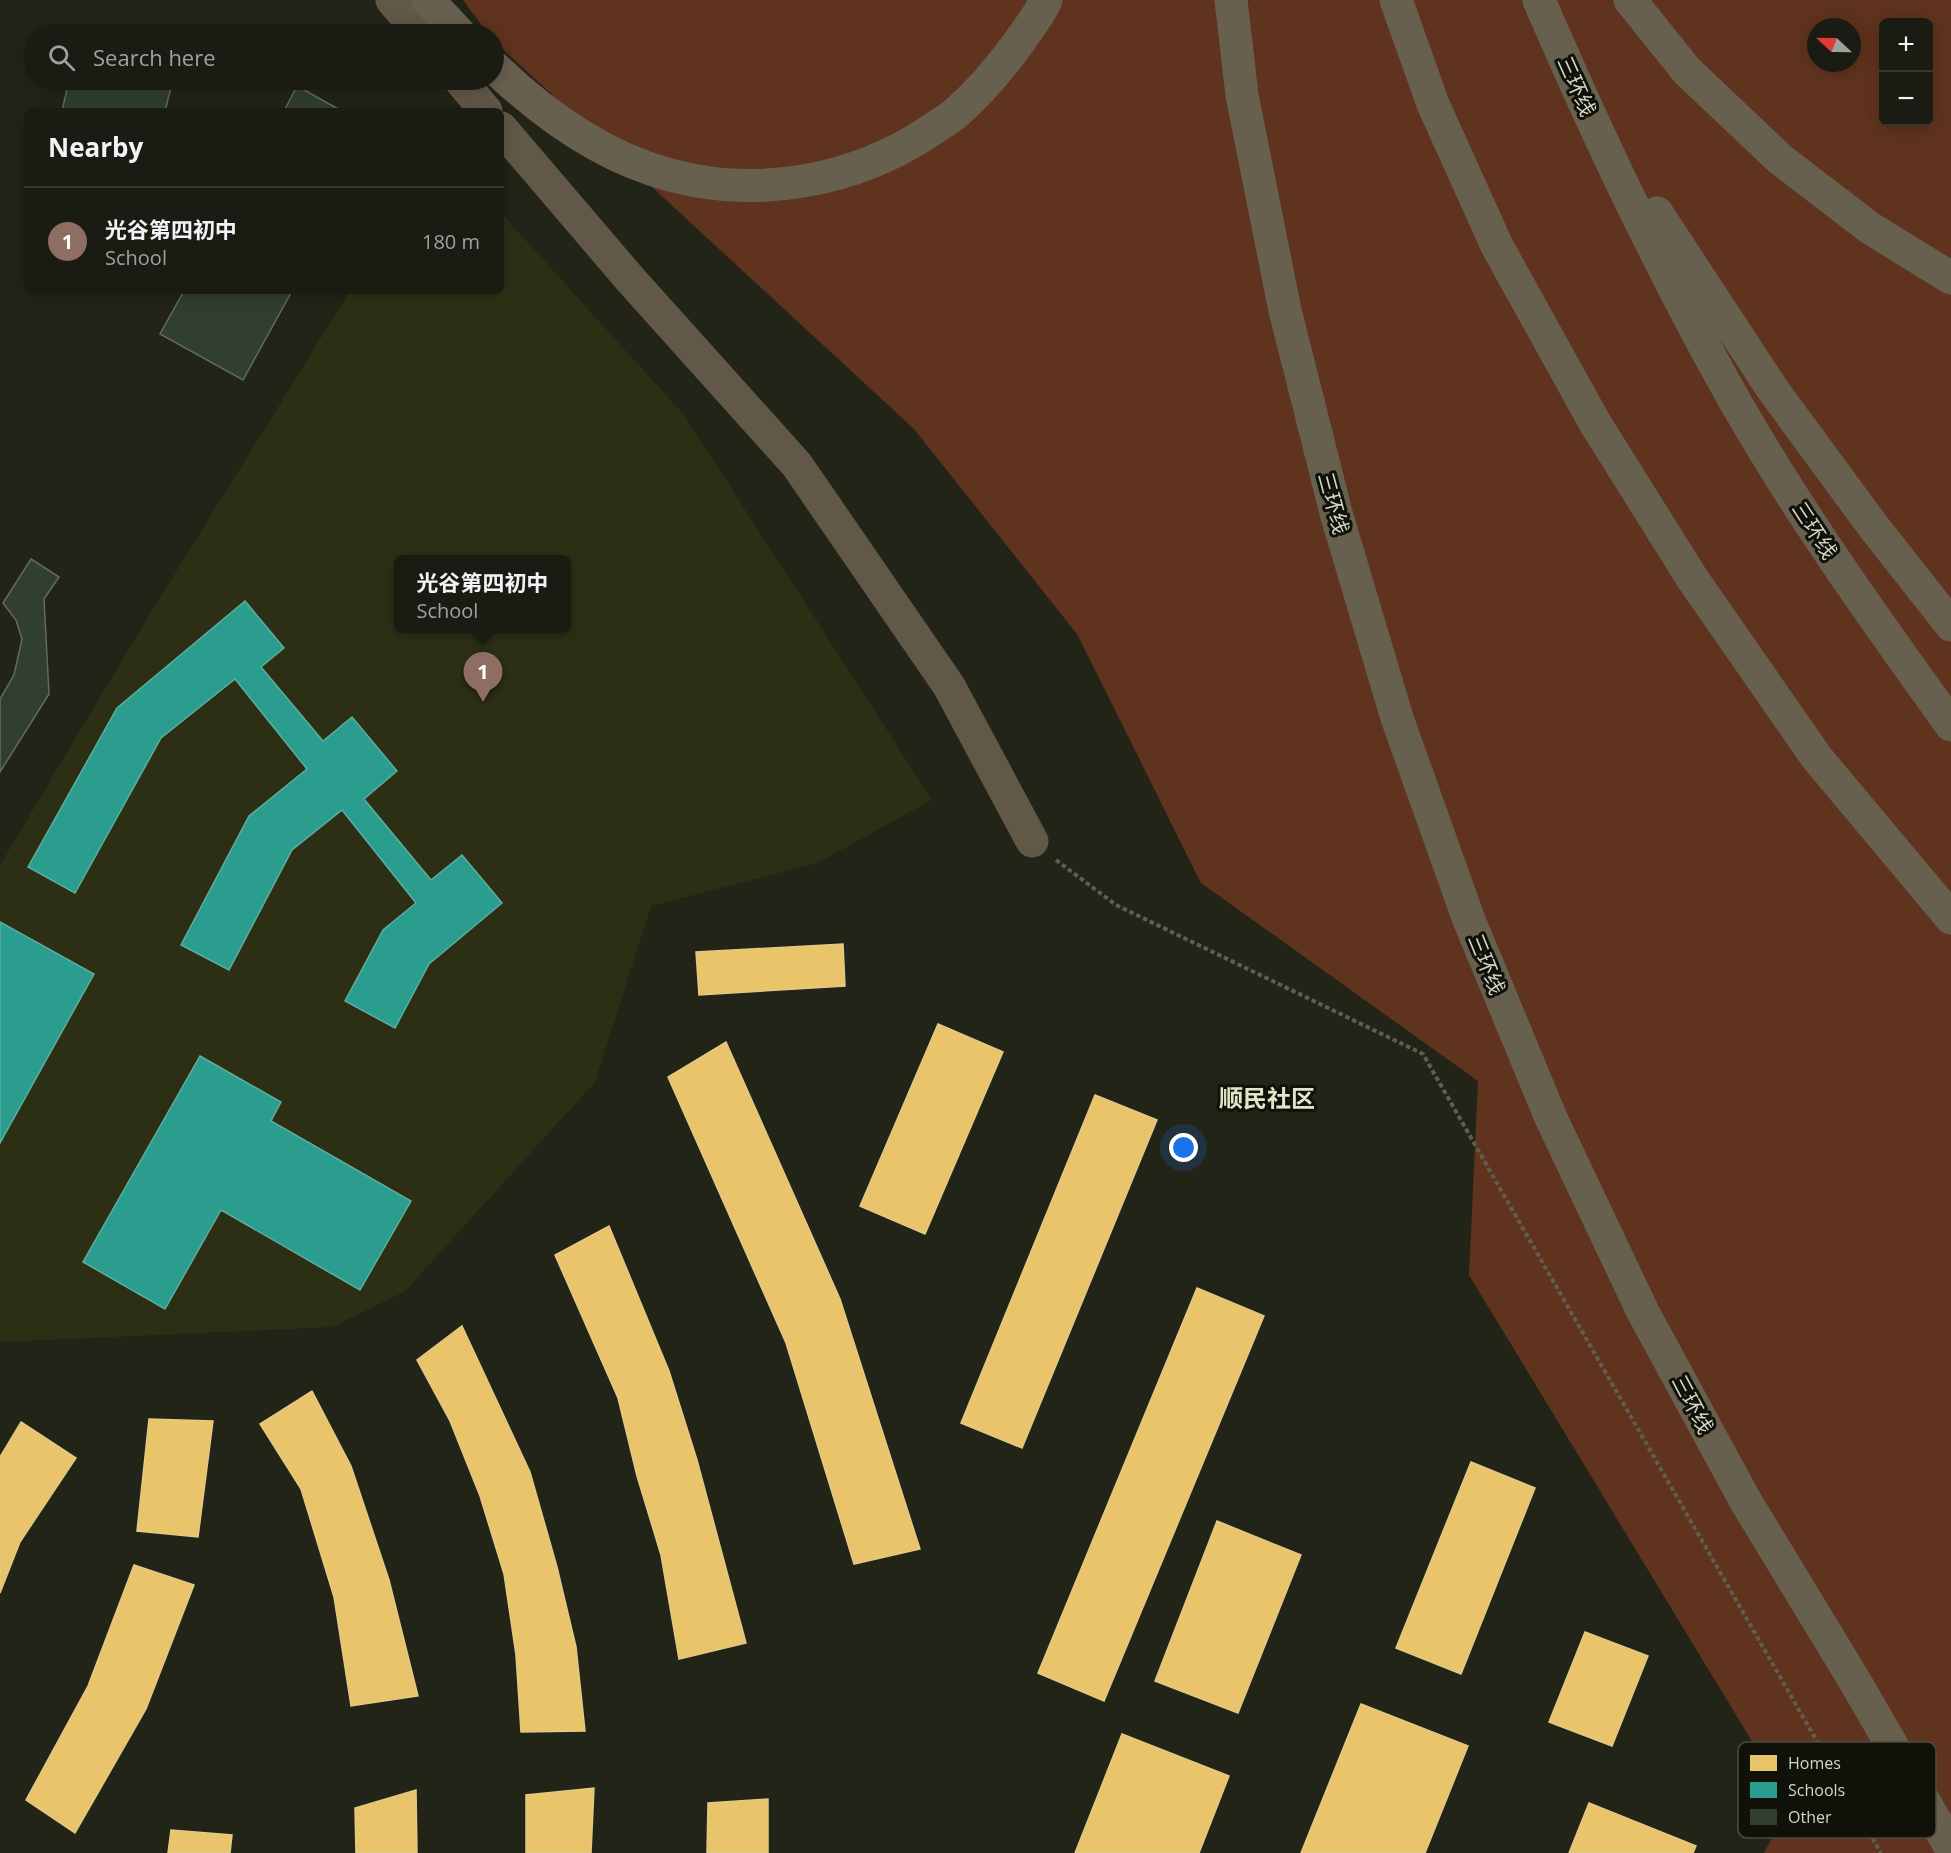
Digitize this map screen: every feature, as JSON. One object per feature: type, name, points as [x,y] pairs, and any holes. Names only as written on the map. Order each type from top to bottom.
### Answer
[{"type":"highway","points":[[428,0],[451,24]]},
{"type":"highway","points":[[504,76],[564,126],[612,154],[670,175],[729,186],[790,184],[849,171],[905,147],[956,113],[999,70],[1046,0]]},
{"type":"highway","name":"三环线","points":[[1231,0],[1242,95],[1284,306],[1335,513],[1397,718],[1469,920],[1551,1118],[1643,1312],[1745,1500],[1890,1742]]},
{"type":"highway","points":[[1396,0],[1433,104],[1497,246],[1589,413],[1692,578],[1817,758],[1951,918]]},
{"type":"highway","name":"三环线","points":[[1539,0],[1622,185],[1678,296],[1733,397],[1798,505],[1874,618],[1951,725]]},
{"type":"highway","points":[[1630,0],[1687,71],[1780,159],[1870,228],[1951,278]]},
{"type":"highway","points":[[1565,60],[1675,242],[1773,390],[1873,526],[1951,625]]},
{"type":"highway","points":[[1817,758],[1895,836],[1951,883]]},
{"type":"highway","name":"三环线","points":[[1936,1822],[1951,1848]]},
{"type":"street","points":[[392,0],[412,24]]},
{"type":"street","points":[[468,90],[483,108]]},
{"type":"street","points":[[504,132],[630,279],[797,465],[949,686],[1032,841]]},
{"type":"path","points":[[1032,841],[1116,905],[1423,1054],[1817,1742]]},
{"type":"path","points":[[1872,1838],[1881,1853]]},
{"type":"shaded area","points":[[463,0],[1951,0],[1951,1853],[1764,1853],[1772,1838],[1936,1838],[1936,1742],[1752,1742],[1469,1275],[1478,1081],[1201,883],[1077,634],[914,429],[504,50],[504,24],[481,24]]},
{"type":"shaded area","points":[[504,216],[684,415],[932,800],[817,863],[651,906],[595,1082],[404,1292],[332,1327],[0,1342],[0,865],[156,604],[348,294],[504,294]]},
{"type":"building: Homes","points":[[843,944],[845,986],[699,995],[696,952]]},
{"type":"building: Homes","points":[[938,1024],[1003,1052],[925,1234],[860,1206]]},
{"type":"building: Homes","points":[[726,1042],[840,1299],[920,1549],[854,1564],[786,1343],[668,1077]]},
{"type":"building: Homes","points":[[1095,1095],[1157,1120],[1022,1448],[961,1423]]},
{"type":"building: Homes","points":[[609,1226],[669,1371],[697,1460],[746,1643],[679,1659],[661,1555],[637,1476],[618,1398],[555,1255]]},
{"type":"building: Homes","points":[[1197,1288],[1264,1316],[1104,1701],[1038,1673]]},
{"type":"building: Homes","points":[[462,1326],[530,1472],[557,1567],[576,1647],[585,1731],[521,1732],[516,1655],[504,1574],[480,1496],[450,1421],[417,1360]]},
{"type":"building: Homes","points":[[312,1391],[351,1466],[389,1580],[418,1696],[351,1706],[334,1597],[301,1489],[260,1424]]},
{"type":"building: Homes","points":[[149,1419],[213,1421],[198,1537],[137,1531]]},
{"type":"building: Homes","points":[[21,1422],[76,1458],[20,1542],[0,1593],[0,1457]]},
{"type":"building: Homes","points":[[1471,1462],[1535,1488],[1461,1674],[1396,1648]]},
{"type":"building: Homes","points":[[1217,1521],[1301,1555],[1238,1713],[1155,1681]]},
{"type":"building: Homes","points":[[134,1565],[194,1585],[146,1709],[75,1833],[26,1800],[88,1686]]},
{"type":"building: Homes","points":[[1585,1632],[1648,1656],[1612,1746],[1549,1722]]},
{"type":"building: Homes","points":[[1361,1704],[1468,1746],[1425,1853],[1301,1853]]},
{"type":"building: Homes","points":[[1122,1734],[1229,1776],[1199,1853],[1075,1853]]},
{"type":"building: Homes","points":[[594,1788],[591,1853],[526,1853],[526,1795]]},
{"type":"building: Homes","points":[[416,1790],[417,1853],[356,1853],[355,1808]]},
{"type":"building: Homes","points":[[768,1799],[768,1853],[707,1853],[708,1803]]},
{"type":"building: Homes","points":[[1589,1803],[1696,1846],[1693,1853],[1569,1853]]},
{"type":"building: Homes","points":[[171,1830],[232,1835],[230,1853],[168,1853]]},
{"type":"building: Schools","points":[[245,601],[284,648],[261,667],[323,741],[352,717],[397,771],[364,799],[431,880],[462,855],[502,903],[429,964],[395,1028],[345,1001],[383,930],[416,903],[342,810],[292,850],[229,970],[181,945],[249,816],[307,769],[235,679],[161,738],[75,893],[28,867],[117,708]]},
{"type":"building: Schools","points":[[0,922],[94,974],[0,1143]]},
{"type":"building: Schools","points":[[200,1056],[281,1102],[271,1121],[411,1201],[360,1290],[221,1210],[165,1309],[83,1262]]},
{"type":"building: Other","points":[[67,90],[170,90],[166,108],[63,108]]},
{"type":"building: Other","points":[[295,90],[304,90],[337,108],[286,108]]},
{"type":"building: Other","points":[[182,294],[290,294],[243,380],[160,334]]},
{"type":"building: Other","points":[[31,559],[59,577],[44,599],[49,694],[0,772],[0,699],[14,675],[22,639],[16,620],[3,603]]},
{"type":"place","name":"光谷第四初中","points":[[483,702]]},
{"type":"district","name":"顺民社区","points":[[1267,1097]]}]
